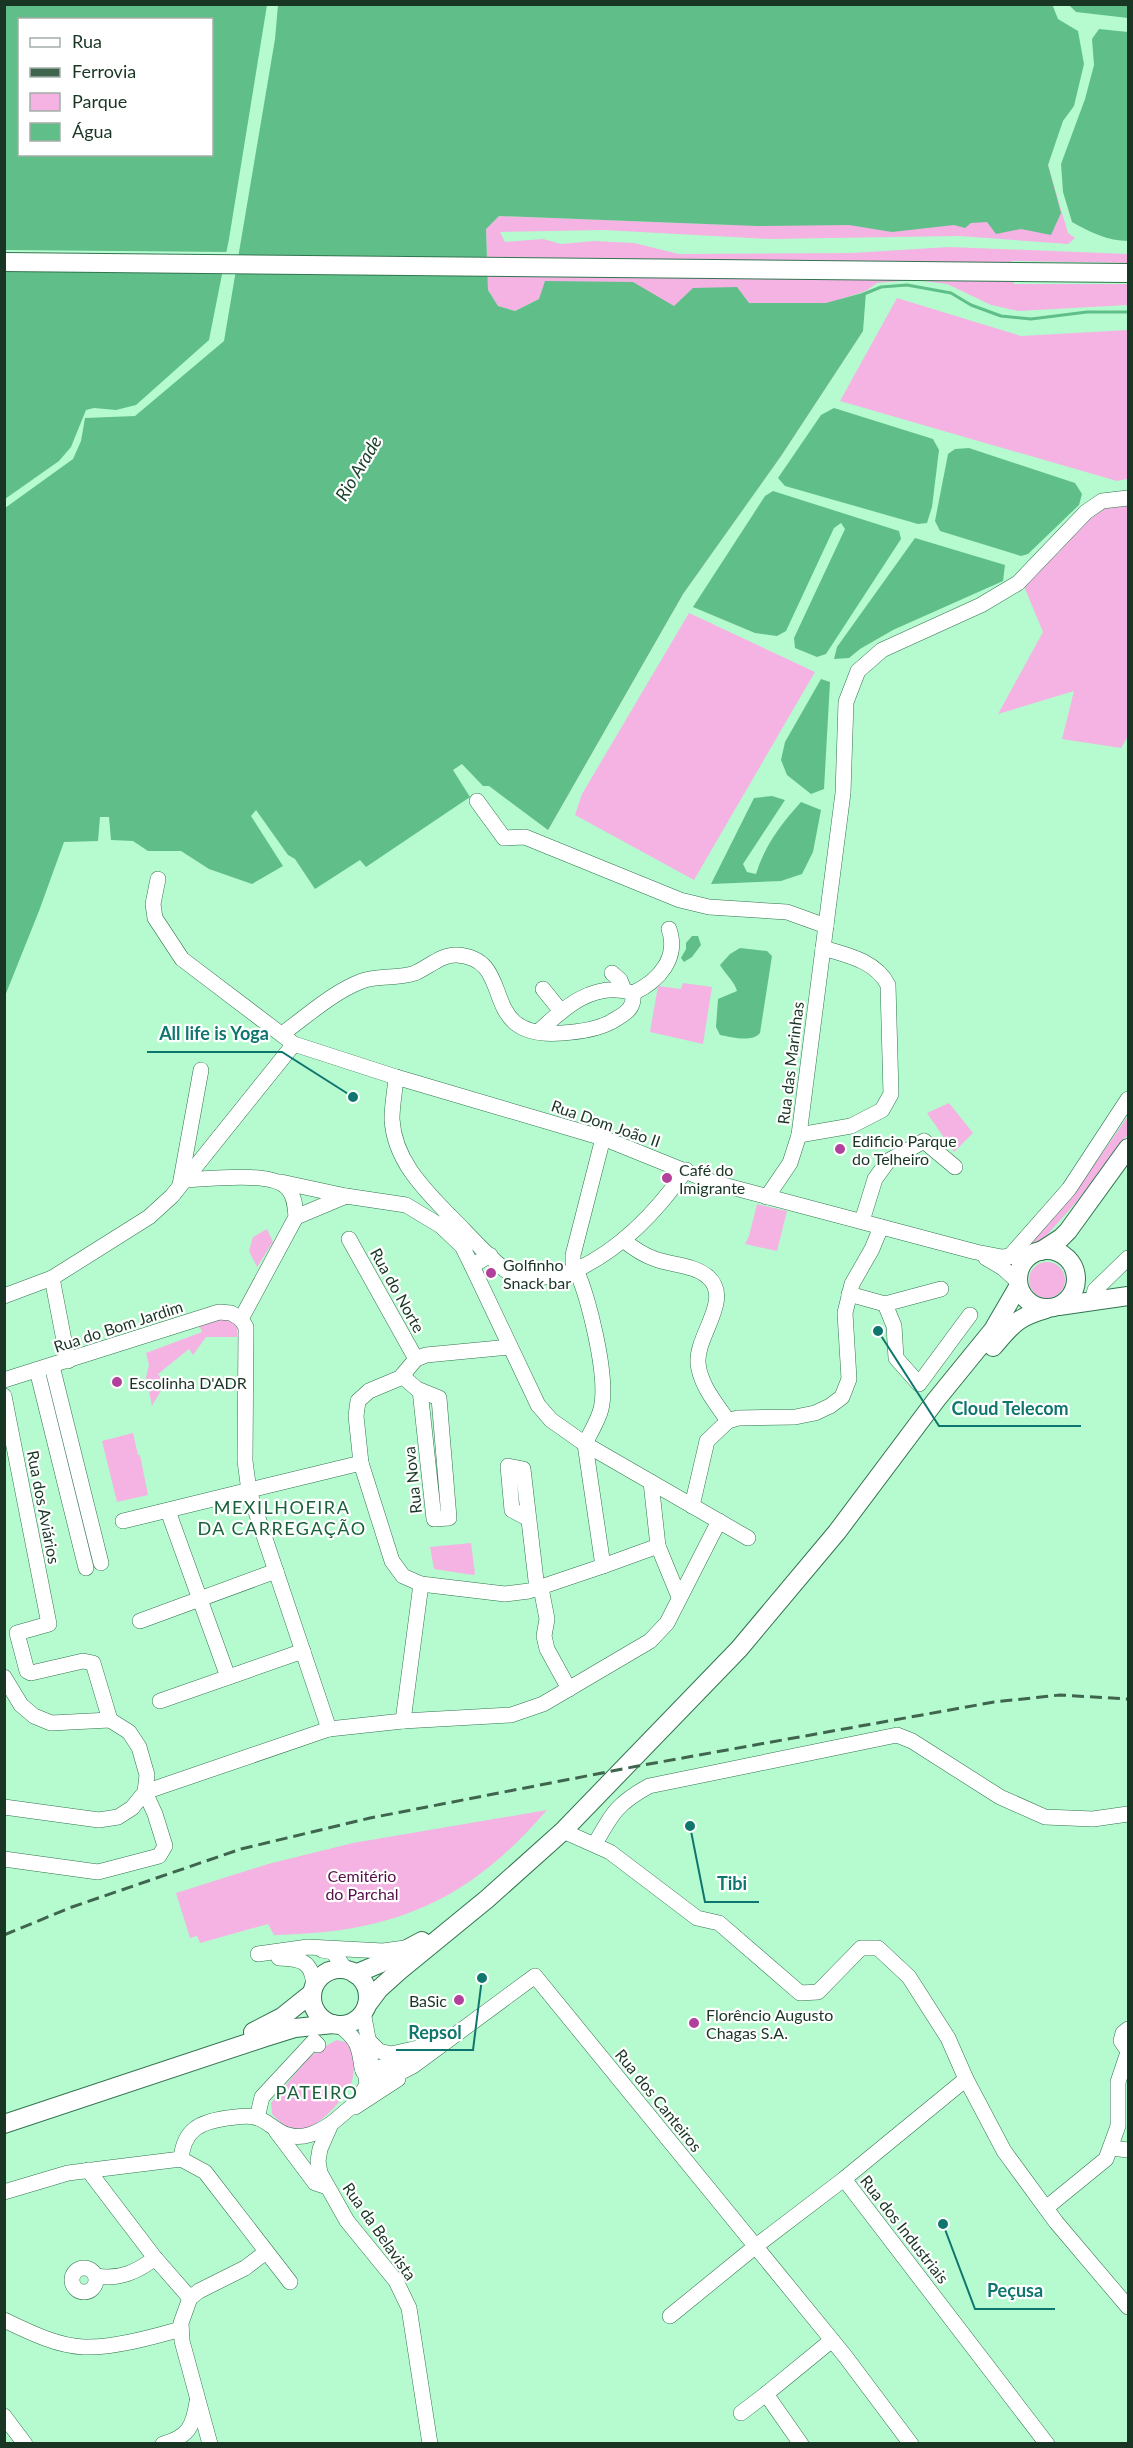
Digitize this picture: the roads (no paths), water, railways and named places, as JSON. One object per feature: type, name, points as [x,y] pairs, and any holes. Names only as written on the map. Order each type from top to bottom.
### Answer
[{"type":"main road","points":[[4,262],[1128,273]]},
{"type":"main road","points":[[4,2124],[295,2028],[351,2023],[365,2009],[379,1989],[532,1860],[563,1831],[739,1649],[837,1532],[907,1442],[936,1400],[993,1330],[1018,1284],[1019,1269],[1036,1252],[1068,1231],[1128,1148]]},
{"type":"main road","points":[[1018,1284],[1029,1303],[1053,1308],[1072,1296],[1077,1238],[1128,1161]]},
{"type":"main road","points":[[1036,1252],[1059,1252],[1093,1295]]},
{"type":"main road","points":[[907,1442],[1012,1326],[1025,1315],[1093,1295],[1127,1295]]},
{"type":"main road","points":[[351,1972],[379,1964],[463,1918]]},
{"type":"main road","points":[[187,2065],[282,2017],[313,1990],[319,1978],[336,1969],[351,1972],[362,1980],[366,1989],[365,2009]]},
{"type":"main road","points":[[313,1990],[313,2005],[317,2014],[336,2025]]},
{"type":"street","name":"Rua das Marinhas","points":[[767,1197],[790,1163],[799,1135],[843,793],[846,702],[858,671],[882,650],[981,605],[1018,583],[1086,512],[1102,501],[1128,498]]},
{"type":"street","points":[[477,801],[504,838],[525,837],[680,900],[709,908],[787,912],[826,926]]},
{"type":"street","name":"Rua Dom João II","points":[[158,879],[153,904],[155,918],[182,959],[288,1039],[396,1077],[603,1138],[712,1182],[976,1252]]},
{"type":"street","points":[[538,1032],[560,1010],[588,989],[646,987],[672,956],[674,942],[669,929]]},
{"type":"street","points":[[799,1135],[851,1126],[882,1110],[891,1094],[888,985],[882,973],[856,958],[823,948]]},
{"type":"street","points":[[4,1296],[52,1278],[149,1217],[182,1184],[288,1039],[347,987],[364,980],[392,979],[416,973],[443,958],[456,955],[475,959],[488,968],[496,984],[500,1002],[510,1020],[524,1030],[551,1034],[578,1032],[604,1026],[628,1012],[634,1003],[633,987]]},
{"type":"street","points":[[612,973],[633,987]]},
{"type":"street","points":[[543,988],[560,1010]]},
{"type":"street","points":[[182,1184],[201,1070]]},
{"type":"street","points":[[396,1077],[392,1119],[396,1141],[412,1174],[462,1246],[538,1405],[551,1420],[585,1444],[748,1538]]},
{"type":"street","points":[[1010,1257],[1069,1189],[1128,1099]]},
{"type":"street","points":[[603,1138],[573,1255],[573,1263],[592,1323],[603,1382],[601,1410],[585,1444],[603,1566]]},
{"type":"street","points":[[862,1221],[876,1179],[888,1161],[924,1141],[955,1167]]},
{"type":"street","points":[[182,1184],[263,1178],[346,1196],[406,1205],[446,1221],[509,1273],[526,1279],[577,1270],[623,1240],[666,1198],[686,1170]]},
{"type":"street","points":[[278,1182],[288,1188],[292,1194],[297,1217],[241,1319],[246,1328],[245,1461],[249,1491],[329,1729]]},
{"type":"street","points":[[297,1217],[346,1196]]},
{"type":"street","points":[[692,1506],[707,1442],[728,1421],[738,1418],[795,1418],[815,1413],[842,1397],[849,1379],[845,1313],[849,1294],[881,1227]]},
{"type":"street","name":"Rua do Norte","points":[[349,1239],[416,1359]]},
{"type":"street","points":[[623,1240],[637,1251],[653,1259],[701,1272],[714,1285],[717,1302],[703,1335],[698,1364],[700,1377],[706,1389],[728,1421]]},
{"type":"street","points":[[976,1252],[1010,1257],[1036,1252]]},
{"type":"street","points":[[976,1252],[1004,1268],[1018,1284]]},
{"type":"street","points":[[472,1266],[490,1255]]},
{"type":"street","points":[[1093,1295],[1128,1258]]},
{"type":"street","points":[[52,1278],[68,1361]]},
{"type":"street","points":[[849,1294],[885,1304],[941,1289]]},
{"type":"street","points":[[885,1304],[894,1326],[896,1358],[919,1384],[970,1315]]},
{"type":"street","name":"Rua do Bom Jardim","points":[[4,1380],[219,1312],[231,1313],[241,1319]]},
{"type":"street","points":[[510,1347],[485,1351],[437,1353],[416,1359],[402,1376],[369,1391],[358,1401],[356,1416],[361,1463],[392,1562],[403,1576],[421,1584],[505,1594],[539,1588],[658,1546]]},
{"type":"street","points":[[52,1366],[102,1563]]},
{"type":"street","points":[[37,1370],[86,1568]]},
{"type":"street","name":"Rua Nova","points":[[402,1376],[420,1390],[438,1398],[449,1518],[434,1520],[420,1390]]},
{"type":"street","name":"Rua dos Aviários","points":[[4,1396],[49,1624],[17,1634],[27,1671],[31,1673],[83,1660],[93,1663],[110,1720]]},
{"type":"street","points":[[123,1521],[361,1463]]},
{"type":"street","points":[[651,1482],[658,1546],[680,1597]]},
{"type":"street","points":[[168,1510],[228,1677]]},
{"type":"street","points":[[529,1519],[539,1588],[547,1619],[544,1636],[547,1649],[569,1689]]},
{"type":"street","points":[[4,1807],[99,1820],[118,1817],[132,1808],[145,1792],[329,1729],[403,1721],[511,1714],[543,1704],[650,1641],[667,1623],[719,1521]]},
{"type":"street","points":[[140,1621],[276,1571]]},
{"type":"street","points":[[403,1721],[421,1584]]},
{"type":"street","points":[[160,1701],[303,1651]]},
{"type":"street","points":[[4,1677],[21,1705],[34,1716],[51,1724],[110,1720],[129,1732],[139,1747],[147,1775],[145,1792],[165,1846],[159,1856],[98,1872],[4,1859]]},
{"type":"street","points":[[595,1844],[611,1815],[627,1800],[649,1786],[897,1735],[912,1741],[1000,1797],[1045,1818],[1094,1819],[1128,1814]]},
{"type":"street","points":[[563,1831],[609,1852],[697,1918],[719,1923],[800,1993],[818,1992],[861,1948],[878,1948],[909,1977],[948,2038],[966,2079],[1004,2151],[1046,2208],[1128,2307]]},
{"type":"street","points":[[313,1990],[313,1973],[305,1963],[297,1959],[259,1959],[258,1954],[308,1947],[383,1951],[402,1949],[463,1918]]},
{"type":"street","points":[[308,1947],[333,1953],[351,1972]]},
{"type":"street","name":"Rua dos Canteiros","points":[[446,2042],[535,1976],[832,2340],[910,2444]]},
{"type":"street","points":[[364,2076],[371,2067],[365,2009]]},
{"type":"street","points":[[336,2025],[354,2036],[359,2048],[364,2076]]},
{"type":"street","points":[[1046,2208],[1097,2169],[1106,2159],[1118,2126],[1118,2082],[1128,2051],[1121,2041],[1123,2033],[1128,2029]]},
{"type":"street","points":[[257,2118],[262,2097],[314,2041],[318,2044]]},
{"type":"street","points":[[369,2041],[379,2050],[391,2054],[446,2042]]},
{"type":"street","points":[[364,2076],[374,2069],[389,2067],[446,2042]]},
{"type":"street","points":[[289,2142],[311,2136],[422,2063],[446,2042]]},
{"type":"street","name":"Rua da Belavista","points":[[364,2076],[320,2149],[318,2160],[320,2173],[347,2221],[396,2281],[409,2308],[430,2444]]},
{"type":"street","points":[[670,2316],[844,2179],[966,2079]]},
{"type":"street","points":[[181,2159],[182,2146],[192,2130],[206,2121],[243,2116],[257,2118],[272,2126],[289,2142],[315,2183],[328,2187]]},
{"type":"street","points":[[289,2142],[320,2149]]},
{"type":"street","points":[[1111,2148],[1128,2150]]},
{"type":"street","points":[[4,2192],[58,2175],[181,2159],[205,2172],[290,2282]]},
{"type":"street","points":[[88,2170],[155,2258],[190,2298]]},
{"type":"street","name":"Rua dos Industriais","points":[[844,2179],[1047,2444]]},
{"type":"street","points":[[210,2444],[182,2341],[181,2323],[190,2298],[216,2281],[245,2268],[266,2252]]},
{"type":"street","points":[[96,2276],[110,2278],[138,2271],[155,2258]]},
{"type":"street","points":[[4,2320],[58,2343],[84,2347],[107,2346],[181,2329]]},
{"type":"street","points":[[741,2413],[832,2340]]},
{"type":"street","points":[[766,2394],[801,2444]]},
{"type":"street","points":[[170,2442],[193,2425],[198,2397]]},
{"type":"street","points":[[4,2416],[25,2444]]},
{"type":"street","points":[[170,2442],[193,2438],[204,2444]]},
{"type":"water","name":"Rio Arade","points":[[1052,4],[1058,19],[1078,31],[1084,64],[1074,106],[1063,121],[1048,165],[1061,213],[1051,235],[1021,229],[996,234],[987,222],[971,223],[965,228],[954,225],[892,232],[849,225],[757,226],[499,216],[486,229],[488,290],[498,306],[515,311],[539,299],[545,281],[633,282],[674,306],[693,288],[737,287],[749,303],[826,303],[866,292],[863,331],[781,456],[683,594],[548,830],[489,786],[483,786],[462,764],[453,770],[470,797],[366,867],[360,860],[315,889],[295,859],[288,855],[256,810],[251,816],[283,866],[252,884],[209,869],[181,851],[148,851],[133,841],[111,840],[109,817],[100,817],[98,841],[64,842],[5,996],[5,508],[73,459],[81,441],[85,418],[135,416],[224,341],[275,39],[278,5]]},
{"type":"water","points":[[5,5],[267,5],[229,239],[209,340],[136,405],[116,410],[94,408],[86,410],[71,447],[59,461],[5,499]]},
{"type":"water","points":[[1069,5],[1128,5],[1128,18],[1076,12]]},
{"type":"water","points":[[1099,29],[1128,32],[1128,241],[1106,238],[1072,222],[1063,192],[1061,164],[1085,99],[1094,65],[1092,39]]},
{"type":"water","points":[[834,408],[933,439],[939,450],[932,507],[927,523],[918,524],[785,486],[778,478],[821,415]]},
{"type":"water","points":[[969,448],[1075,483],[1082,494],[1079,505],[1028,554],[1021,556],[940,531],[935,521],[948,454],[955,449]]},
{"type":"water","points":[[773,491],[899,531],[901,539],[826,654],[817,657],[795,648],[794,638],[845,529],[841,523],[834,528],[786,631],[777,636],[755,633],[693,607],[765,496]]},
{"type":"water","points":[[915,538],[1005,565],[1003,581],[893,630],[849,658],[834,659],[837,647]]},
{"type":"water","points":[[821,679],[830,682],[824,789],[811,794],[787,775],[781,760],[785,742]]},
{"type":"water","points":[[772,796],[785,800],[743,864],[747,872],[756,874],[774,835],[801,802],[821,810],[813,852],[802,874],[781,881],[711,884],[754,798]]},
{"type":"water","points":[[692,936],[698,936],[701,945],[692,957],[684,962],[681,958],[686,949],[686,943]]},
{"type":"water","points":[[740,948],[767,951],[772,956],[760,1033],[747,1039],[720,1035],[716,1027],[718,999],[737,991],[720,965],[730,954]]},
{"type":"waterway","points":[[864,294],[881,287],[907,285],[951,293],[971,305],[1001,316],[1031,319],[1087,312],[1128,312]]},
{"type":"railway","points":[[4,1935],[72,1907],[241,1849],[370,1818],[638,1766],[994,1702],[1060,1695],[1128,1699]]},
{"type":"place","name":"All life is Yoga","points":[[353,1097]]},
{"type":"place","name":"Edificio Parque do Telheiro","points":[[840,1149]]},
{"type":"place","name":"Café do Imigrante","points":[[667,1178]]},
{"type":"place","name":"Golfinho Snack bar","points":[[491,1273]]},
{"type":"place","name":"Cloud Telecom","points":[[878,1331]]},
{"type":"place","name":"Escolinha D'ADR","points":[[117,1382]]},
{"type":"place","name":"Tibi","points":[[690,1826]]},
{"type":"place","name":"Repsol","points":[[482,1978]]},
{"type":"place","name":"BaSic","points":[[459,2000]]},
{"type":"place","name":"Florêncio Augusto Chagas S.A.","points":[[694,2023]]},
{"type":"place","name":"Peçusa","points":[[943,2224]]},
{"type":"district","name":"MEXILHOEIRA DA CARREGAÇÃO","points":[[282,1517]]},
{"type":"district","name":"PATEIRO","points":[[317,2092]]},
{"type":"park label","name":"Cemitério do Parchal","points":[[362,1884]]}]
